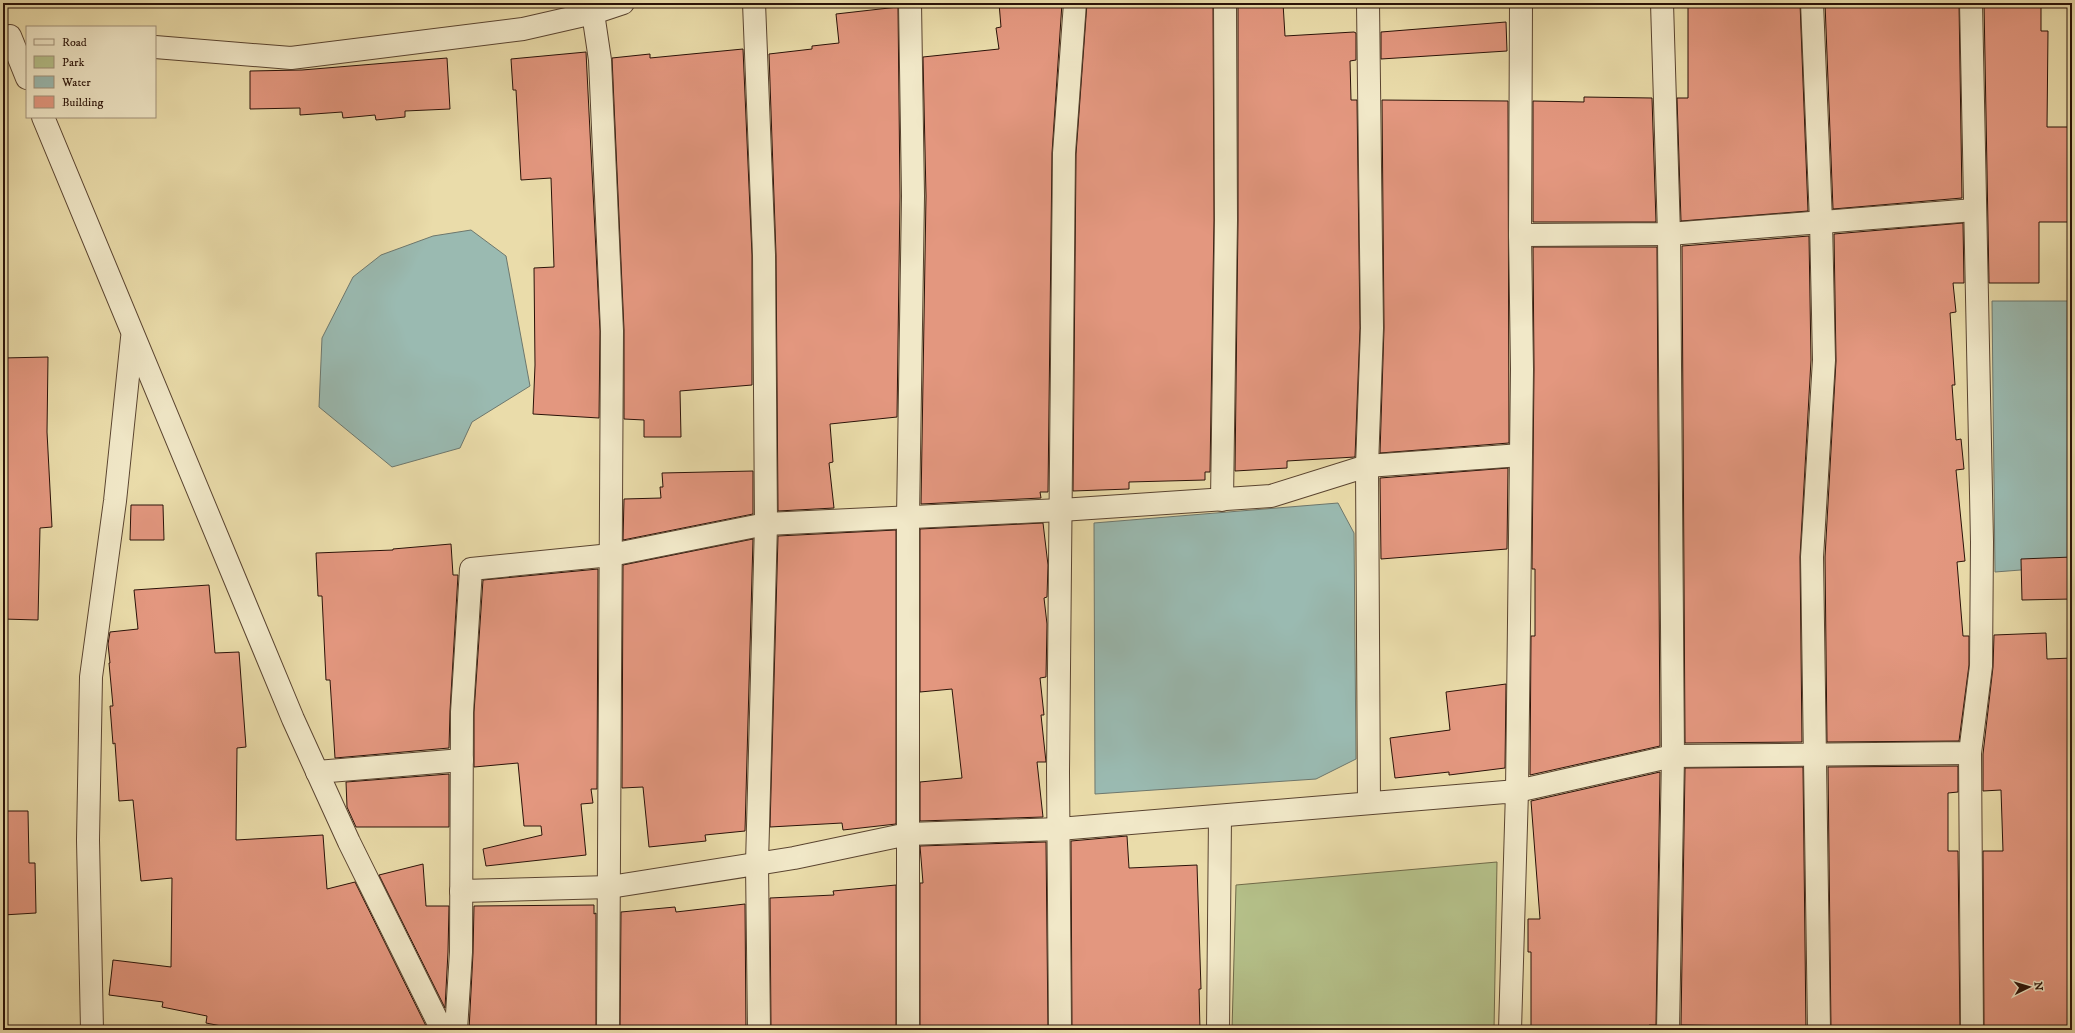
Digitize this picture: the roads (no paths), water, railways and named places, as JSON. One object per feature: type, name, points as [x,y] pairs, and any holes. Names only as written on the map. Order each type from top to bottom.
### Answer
[{"type":"street","points":[[156,48],[291,58],[523,29],[593,13],[623,3]]},
{"type":"street","points":[[754,3],[764,255],[766,524],[757,864],[759,1030]]},
{"type":"street","points":[[908,1030],[908,518],[913,196],[910,3]]},
{"type":"street","points":[[1060,1030],[1060,829],[1058,772],[1064,153],[1076,3]]},
{"type":"street","points":[[1222,500],[1226,220],[1225,3]]},
{"type":"street","points":[[1368,3],[1372,328],[1367,466],[1369,803]]},
{"type":"street","points":[[1510,1030],[1517,791],[1522,369],[1520,235],[1521,3]]},
{"type":"street","points":[[1662,3],[1669,234],[1673,756],[1668,1030]]},
{"type":"street","points":[[1812,3],[1821,221],[1824,360],[1812,557],[1819,1030]]},
{"type":"street","points":[[1971,3],[1974,210],[1982,542],[1981,666],[1970,753],[1972,1030]]},
{"type":"street","points":[[593,13],[600,60],[612,331],[608,1030]]},
{"type":"street","points":[[13,36],[26,75]]},
{"type":"street","points":[[43,118],[132,335],[317,772],[349,842],[442,1030]]},
{"type":"street","points":[[1520,235],[1669,234],[1974,210]]},
{"type":"street","points":[[92,1030],[88,840],[91,677],[115,501],[132,335]]},
{"type":"street","points":[[456,1030],[461,952],[462,712],[471,569],[611,555],[766,524],[1061,510],[1271,496],[1367,466],[1521,455]]},
{"type":"street","points":[[461,890],[610,887],[794,858],[908,834],[1060,829],[1517,791],[1673,756],[1815,756],[1970,753]]},
{"type":"street","points":[[317,772],[462,760]]},
{"type":"street","points":[[1218,1030],[1220,816]]},
{"type":"water","points":[[471,230],[506,256],[530,386],[472,422],[460,448],[392,467],[319,407],[322,338],[353,277],[381,255],[433,236]]},
{"type":"water","points":[[1992,301],[2072,301],[2072,566],[1995,572]]},
{"type":"water","points":[[1338,503],[1354,533],[1356,759],[1316,779],[1095,794],[1094,523]]}]
